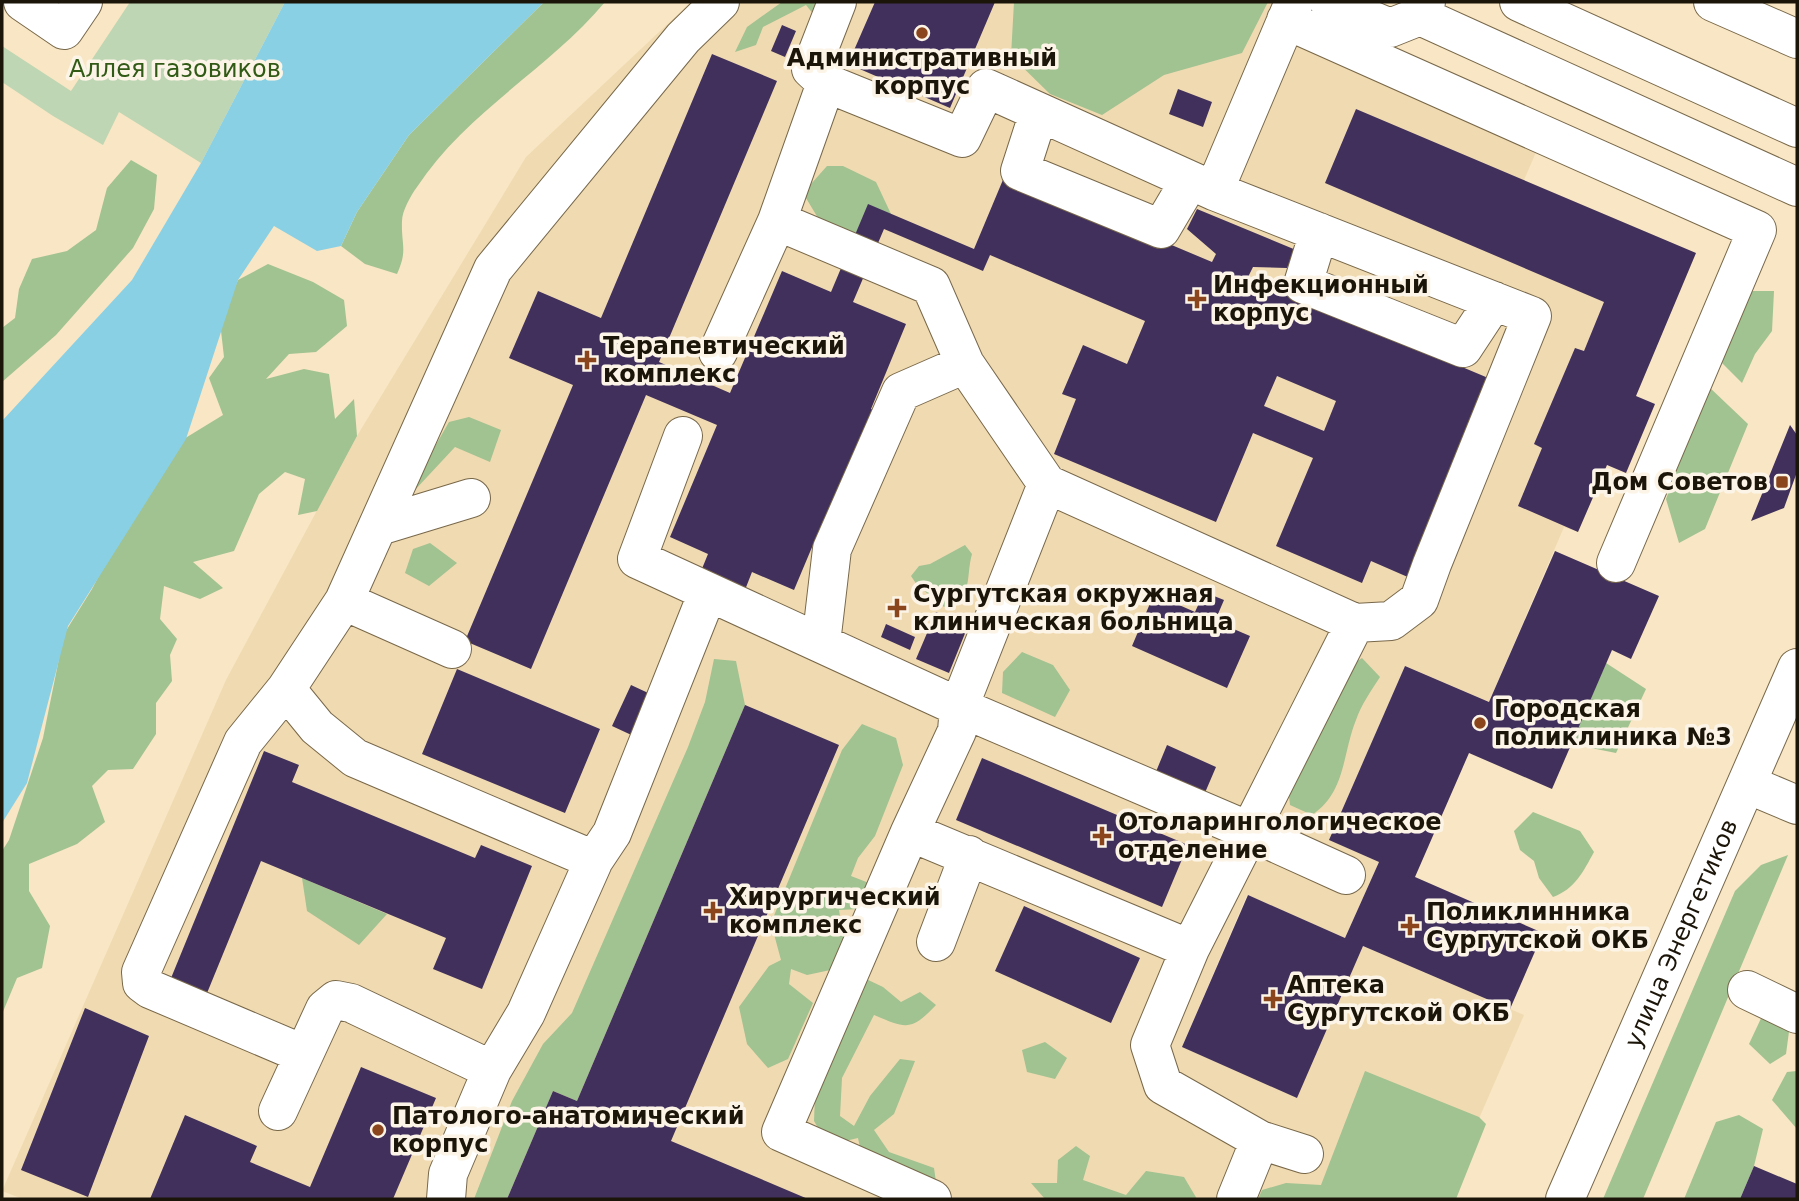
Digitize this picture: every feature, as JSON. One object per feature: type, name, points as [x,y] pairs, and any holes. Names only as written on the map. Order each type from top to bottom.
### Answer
[{"type":"main road","points":[[23,2],[64,30],[83,2]]},
{"type":"main road","points":[[303,1054],[150,989],[142,984],[141,972],[243,742],[286,689],[344,601],[493,270],[683,38],[720,2]]},
{"type":"main road","points":[[776,221],[931,286],[965,364],[1047,484],[1355,623],[1391,621],[1419,600],[1532,316],[1202,186],[986,88],[962,138],[827,83],[811,69],[837,2]]},
{"type":"main road","points":[[1329,2],[1390,28],[1423,9],[1797,187]]},
{"type":"main road","points":[[1519,2],[1797,128]]},
{"type":"main road","points":[[1713,2],[1797,39]]},
{"type":"main road","points":[[1039,111],[1020,171],[1161,229],[1202,186],[1290,11],[1757,230],[1616,563]]},
{"type":"main road","points":[[718,352],[776,221],[827,83]]},
{"type":"main road","points":[[1319,232],[1303,284],[1463,348],[1494,301]]},
{"type":"main road","points":[[821,643],[832,549],[901,392],[965,364]]},
{"type":"main road","points":[[683,436],[637,559],[959,707],[1346,875]]},
{"type":"main road","points":[[932,1199],[781,1132],[910,832],[957,731],[959,707],[1047,484]]},
{"type":"main road","points":[[379,526],[471,498]]},
{"type":"main road","points":[[446,1199],[448,1174],[492,1070],[526,1013],[594,860],[612,833],[708,592]]},
{"type":"main road","points":[[344,601],[452,649]]},
{"type":"main road","points":[[1304,1154],[1260,1140],[1163,1085],[1150,1045],[1190,948],[1355,623]]},
{"type":"main road","name":"улица Энергетиков","points":[[1565,1199],[1797,668]]},
{"type":"main road","points":[[286,689],[317,727],[355,758],[594,860]]},
{"type":"main road","points":[[1747,784],[1797,805]]},
{"type":"main road","points":[[910,832],[1190,948]]},
{"type":"main road","points":[[936,942],[969,855]]},
{"type":"main road","points":[[1747,990],[1797,1014]]},
{"type":"main road","points":[[278,1111],[325,1009],[337,1000],[351,1003],[492,1070]]},
{"type":"main road","points":[[1236,1199],[1260,1140]]},
{"type":"shaded area","name":"Сургутская окружная клиническая больница","points":[[691,2],[1287,2],[1543,136],[1524,180],[1696,253],[1578,532],[1564,527],[1489,702],[1405,666],[1330,840],[1379,862],[1345,938],[1247,895],[1182,1047],[1297,1097],[1363,946],[1524,1015],[1444,1199],[23,1199],[2,1191],[226,680],[357,436],[526,157]]},
{"type":"green space","name":"Аллея газовиков","points":[[130,2],[285,2],[201,163],[119,112],[103,145],[2,82],[2,46],[71,91]]},
{"type":"green space","points":[[544,2],[605,2],[559,49],[483,113],[437,160],[407,203],[402,221],[403,253],[397,274],[365,264],[341,246],[357,212],[409,135]]},
{"type":"green space","points":[[782,2],[835,2],[825,29],[806,5],[763,27],[756,45],[735,52],[747,27]]},
{"type":"green space","points":[[1014,2],[1268,2],[1242,53],[1164,75],[1102,115],[1050,94],[1011,56]]},
{"type":"green space","points":[[131,160],[157,175],[154,209],[133,248],[56,335],[2,382],[2,328],[15,318],[19,289],[32,259],[67,251],[96,230],[107,188]]},
{"type":"green space","points":[[827,166],[843,166],[876,182],[891,214],[854,237],[821,223],[803,193]]},
{"type":"green space","points":[[268,264],[313,282],[344,300],[347,326],[316,352],[289,354],[266,379],[304,369],[329,374],[335,419],[354,399],[357,436],[317,511],[298,515],[305,479],[285,472],[259,494],[234,551],[193,562],[223,588],[200,599],[164,586],[160,619],[177,639],[170,655],[172,681],[156,703],[156,734],[133,769],[108,770],[92,786],[105,822],[77,844],[29,864],[29,891],[50,926],[42,968],[17,978],[2,1014],[2,851],[9,840],[43,738],[64,634],[92,589],[141,495],[174,445],[223,415],[209,378],[224,357],[220,322],[238,280]]},
{"type":"green space","points":[[1748,291],[1774,291],[1772,331],[1755,354],[1742,383],[1722,363]]},
{"type":"green space","points":[[1708,386],[1748,424],[1705,529],[1679,543],[1666,499]]},
{"type":"green space","points":[[469,417],[501,430],[490,462],[455,447],[414,491],[406,475],[434,448],[449,422]]},
{"type":"green space","points":[[430,543],[457,563],[429,586],[405,573],[413,549]]},
{"type":"green space","points":[[965,545],[972,554],[965,592],[944,607],[917,585],[911,576],[919,566],[930,564]]},
{"type":"green space","points":[[1022,652],[1053,665],[1070,690],[1055,717],[1002,693],[1003,672]]},
{"type":"green space","points":[[1362,658],[1380,677],[1358,714],[1337,784],[1323,806],[1312,815],[1290,805],[1288,788],[1342,671]]},
{"type":"green space","points":[[714,659],[736,661],[745,705],[577,1101],[553,1091],[507,1199],[474,1199],[512,1101],[543,1044],[572,1013],[688,747],[705,702]]},
{"type":"green space","points":[[1606,663],[1646,689],[1616,753],[1571,744]]},
{"type":"green space","points":[[862,724],[896,738],[903,765],[875,836],[858,858],[851,876],[869,883],[859,909],[839,910],[845,948],[835,969],[807,975],[791,969],[789,984],[813,1003],[788,1059],[768,1068],[747,1044],[739,1007],[769,966],[781,960],[771,923],[842,750]]},
{"type":"green space","points":[[1533,812],[1580,831],[1594,852],[1573,885],[1553,897],[1539,878],[1534,861],[1520,850],[1514,831]]},
{"type":"green space","points":[[1788,855],[1643,1199],[1603,1199],[1735,891],[1761,865]]},
{"type":"green space","points":[[302,878],[387,914],[359,945],[307,911]]},
{"type":"green space","points":[[864,978],[883,987],[901,1002],[920,992],[936,1005],[920,1020],[908,1025],[874,1015],[842,1078],[840,1116],[854,1126],[870,1096],[900,1059],[915,1061],[894,1114],[874,1130],[889,1152],[934,1168],[937,1189],[864,1166],[858,1138],[828,1145],[814,1121],[815,1096]]},
{"type":"green space","points":[[1764,1012],[1790,1024],[1786,1054],[1770,1064],[1749,1044]]},
{"type":"green space","points":[[1045,1042],[1067,1058],[1055,1079],[1027,1072],[1022,1050]]},
{"type":"green space","points":[[1365,1071],[1479,1117],[1486,1124],[1456,1199],[1258,1199],[1262,1190],[1286,1183],[1321,1185]]},
{"type":"green space","points":[[1797,1071],[1797,1129],[1772,1100],[1787,1072]]},
{"type":"green space","points":[[1739,1115],[1763,1129],[1754,1166],[1740,1199],[1684,1199],[1716,1122]]},
{"type":"green space","points":[[1076,1146],[1090,1156],[1083,1180],[1126,1195],[1146,1171],[1184,1177],[1197,1199],[1045,1199],[1031,1183],[1057,1183],[1058,1160]]},
{"type":"water","points":[[285,2],[544,2],[409,135],[357,212],[341,246],[317,251],[274,226],[238,280],[186,439],[68,626],[27,783],[2,823],[2,421],[132,280],[201,163]]},
{"type":"building","name":"Административный корпус","points":[[875,2],[995,2],[950,108],[848,64]]},
{"type":"building","points":[[782,25],[796,31],[785,57],[771,51]]},
{"type":"building","points":[[712,54],[777,81],[659,362],[730,393],[782,271],[831,292],[868,204],[974,249],[1005,175],[1212,262],[1216,254],[1187,229],[1197,209],[1296,250],[1287,268],[1253,267],[1248,277],[1493,380],[1410,578],[1371,561],[1362,583],[1276,546],[1313,458],[1253,433],[1216,522],[1054,454],[1076,399],[1062,394],[1083,345],[1127,364],[1145,321],[990,255],[983,271],[884,229],[853,302],[906,324],[871,409],[900,421],[823,521],[794,590],[752,572],[743,595],[699,576],[708,554],[670,537],[717,425],[646,395],[531,669],[465,641],[573,385],[509,358],[538,291],[601,318]],"holes":[[[1277,376],[1336,401],[1324,431],[1264,406]]]},
{"type":"building","points":[[1178,89],[1212,102],[1203,127],[1169,114]]},
{"type":"building","points":[[1356,109],[1696,253],[1636,396],[1655,404],[1626,473],[1607,465],[1578,532],[1518,506],[1542,448],[1534,444],[1575,348],[1584,351],[1604,302],[1325,183]]},
{"type":"building","points":[[1790,425],[1797,435],[1797,472],[1784,508],[1751,521]]},
{"type":"building","points":[[1555,551],[1659,596],[1631,659],[1612,650],[1552,789],[1469,753],[1415,877],[1543,933],[1510,1009],[1363,946],[1297,1098],[1182,1047],[1248,895],[1345,938],[1379,862],[1329,840],[1405,666],[1489,702]]},
{"type":"building","points":[[1204,592],[1224,600],[1215,621],[1250,636],[1227,688],[1132,646],[1154,594],[1195,612]]},
{"type":"building","points":[[936,612],[968,626],[949,673],[916,659]]},
{"type":"building","points":[[886,624],[915,637],[910,650],[881,637]]},
{"type":"building","points":[[457,669],[600,729],[565,813],[422,754]]},
{"type":"building","points":[[631,685],[659,698],[640,739],[612,726]]},
{"type":"building","name":"Хирургический комплекс","points":[[745,705],[839,745],[671,1141],[808,1199],[507,1199],[553,1091],[577,1101]]},
{"type":"building","points":[[1167,745],[1216,767],[1204,795],[1155,774]]},
{"type":"building","points":[[264,751],[299,765],[292,782],[475,858],[481,845],[532,866],[482,989],[433,969],[446,938],[261,861],[205,998],[169,983]]},
{"type":"building","points":[[982,758],[1188,845],[1162,907],[956,820]]},
{"type":"building","points":[[1024,906],[1140,958],[1111,1023],[995,971]]},
{"type":"building","points":[[85,1008],[149,1036],[88,1197],[21,1170]]},
{"type":"building","name":"Патолого-анатомический корпус","points":[[361,1067],[436,1098],[393,1199],[150,1199],[185,1115],[257,1146],[250,1162],[310,1187]]},
{"type":"building","points":[[1754,1166],[1797,1184],[1797,1199],[1740,1199]]},
{"type":"place","name":"Административный корпус","points":[[922,33]]},
{"type":"place","name":"Инфекционный корпус","points":[[1197,299]]},
{"type":"place","name":"Терапевтический комплекс","points":[[587,360]]},
{"type":"place","name":"Дом Советов","points":[[1782,482]]},
{"type":"place","name":"Сургутская окружная клиническая больница","points":[[897,608]]},
{"type":"place","name":"Городская поликлиника №3","points":[[1480,723]]},
{"type":"place","name":"Отоларингологическое отделение","points":[[1102,836]]},
{"type":"place","name":"Хирургический комплекс","points":[[713,911]]},
{"type":"place","name":"Поликлинника Сургутской ОКБ","points":[[1410,926]]},
{"type":"place","name":"Аптека Сургутской ОКБ","points":[[1273,999]]},
{"type":"place","name":"Патолого-анатомический корпус","points":[[378,1130]]}]
